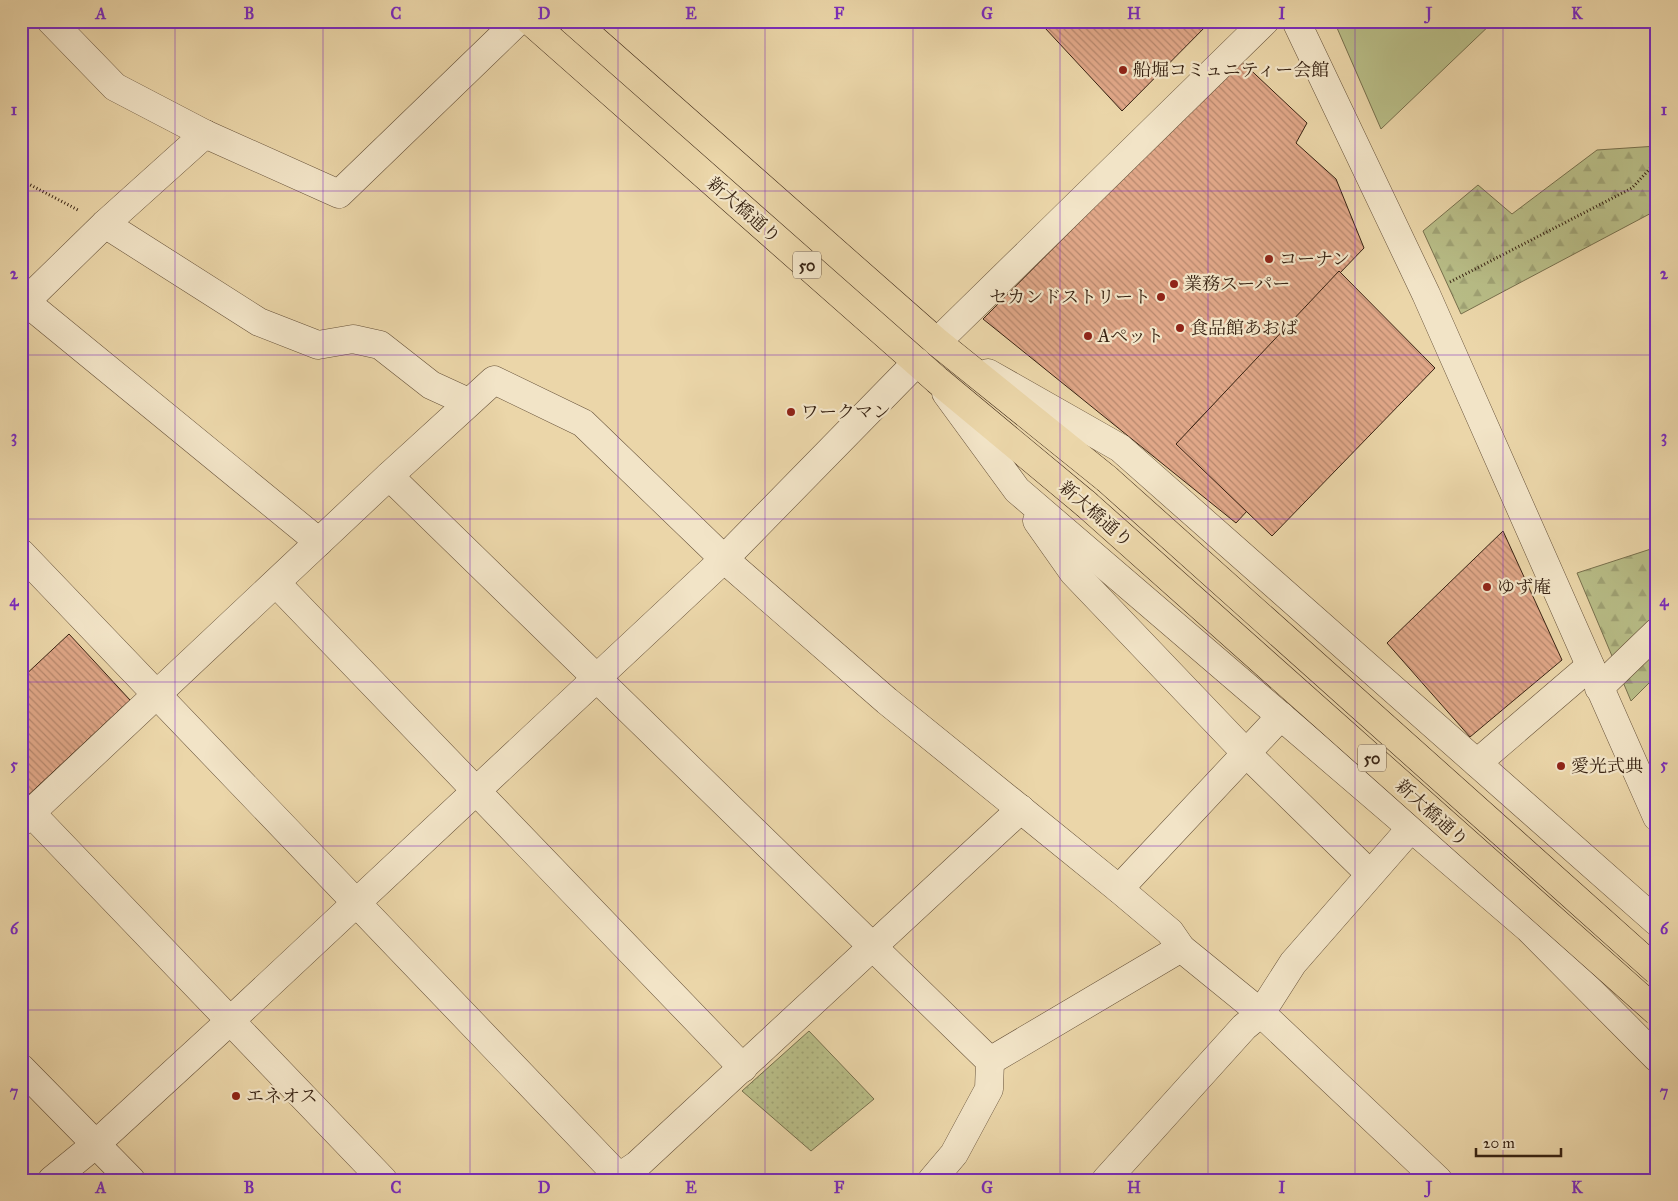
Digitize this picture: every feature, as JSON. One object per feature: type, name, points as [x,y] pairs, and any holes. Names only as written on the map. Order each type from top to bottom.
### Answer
[{"type":"main road","name":"新大橋通り","points":[[530,21],[937,380],[1086,504],[1657,1012]]},
{"type":"main road","name":"新大橋通り","points":[[573,21],[946,348],[1107,479],[1657,971]]},
{"type":"street","points":[[51,21],[115,87],[206,134],[339,194],[518,21]]},
{"type":"street","points":[[1265,21],[946,348],[1120,448],[1657,922]]},
{"type":"street","points":[[1296,21],[1426,294],[1657,817]]},
{"type":"street","points":[[206,134],[105,224],[23,302],[319,542]]},
{"type":"street","points":[[105,224],[259,322],[318,345],[353,339],[380,345],[431,385],[468,402]]},
{"type":"street","points":[[52,1180],[96,1144],[231,1020],[724,559],[917,362]]},
{"type":"street","points":[[383,1180],[231,1020],[26,817],[468,402],[494,380],[583,423],[724,559],[887,701],[1170,932],[1181,948],[1261,1013],[1438,1180]]},
{"type":"street","points":[[937,380],[1017,490],[1073,572],[1246,753],[1370,874]]},
{"type":"street","points":[[389,476],[990,1061],[989,1089],[954,1154],[932,1180]]},
{"type":"street","points":[[1017,490],[1528,928],[1657,1058]]},
{"type":"street","points":[[21,553],[618,1179],[637,1165],[743,1068],[1021,809]]},
{"type":"street","points":[[276,582],[743,1068]]},
{"type":"street","points":[[1477,763],[1657,632]]},
{"type":"street","points":[[1119,889],[1281,716]]},
{"type":"street","points":[[1106,1180],[1244,1027],[1261,1013],[1293,963],[1411,828]]},
{"type":"street","points":[[990,1061],[1181,948]]},
{"type":"street","points":[[21,1068],[131,1180]]},
{"type":"path","points":[[1426,294],[1632,188],[1657,161]]},
{"type":"path","points":[[21,180],[105,224]]},
{"type":"green space","points":[[1334,21],[1494,21],[1381,129]]},
{"type":"green space","points":[[1657,146],[1657,210],[1461,314],[1423,231],[1478,185],[1512,214],[1597,150]]},
{"type":"green space","points":[[1657,547],[1657,675],[1631,701],[1577,573]]},
{"type":"green space","points":[[809,1031],[874,1099],[811,1151],[742,1091]]},
{"type":"building","name":"船堀コミュニティー会館","points":[[1053,21],[1211,21],[1122,111],[1045,28]]},
{"type":"building","name":"業務スーパー","points":[[1240,60],[1307,123],[1296,143],[1336,179],[1364,248],[1190,429],[1271,485],[1236,523],[983,319]]},
{"type":"building","points":[[1339,271],[1435,368],[1272,536],[1176,444]]},
{"type":"building","name":"ゆず庵","points":[[1503,531],[1562,660],[1470,737],[1387,643]]},
{"type":"building","points":[[21,633],[29,641],[21,649]]},
{"type":"building","points":[[69,634],[130,700],[21,802],[21,679]]},
{"type":"place","name":"船堀コミュニティー会館","points":[[1123,70]]},
{"type":"place","name":"コーナン","points":[[1269,259]]},
{"type":"place","name":"業務スーパー","points":[[1174,284]]},
{"type":"place","name":"セカンドストリート","points":[[1161,297]]},
{"type":"place","name":"食品館あおば","points":[[1180,328]]},
{"type":"place","name":"Aペット","points":[[1088,336]]},
{"type":"place","name":"ワークマン","points":[[791,412]]},
{"type":"place","name":"ゆず庵","points":[[1487,587]]},
{"type":"place","name":"愛光式典","points":[[1561,766]]},
{"type":"place","name":"エネオス","points":[[236,1096]]}]
